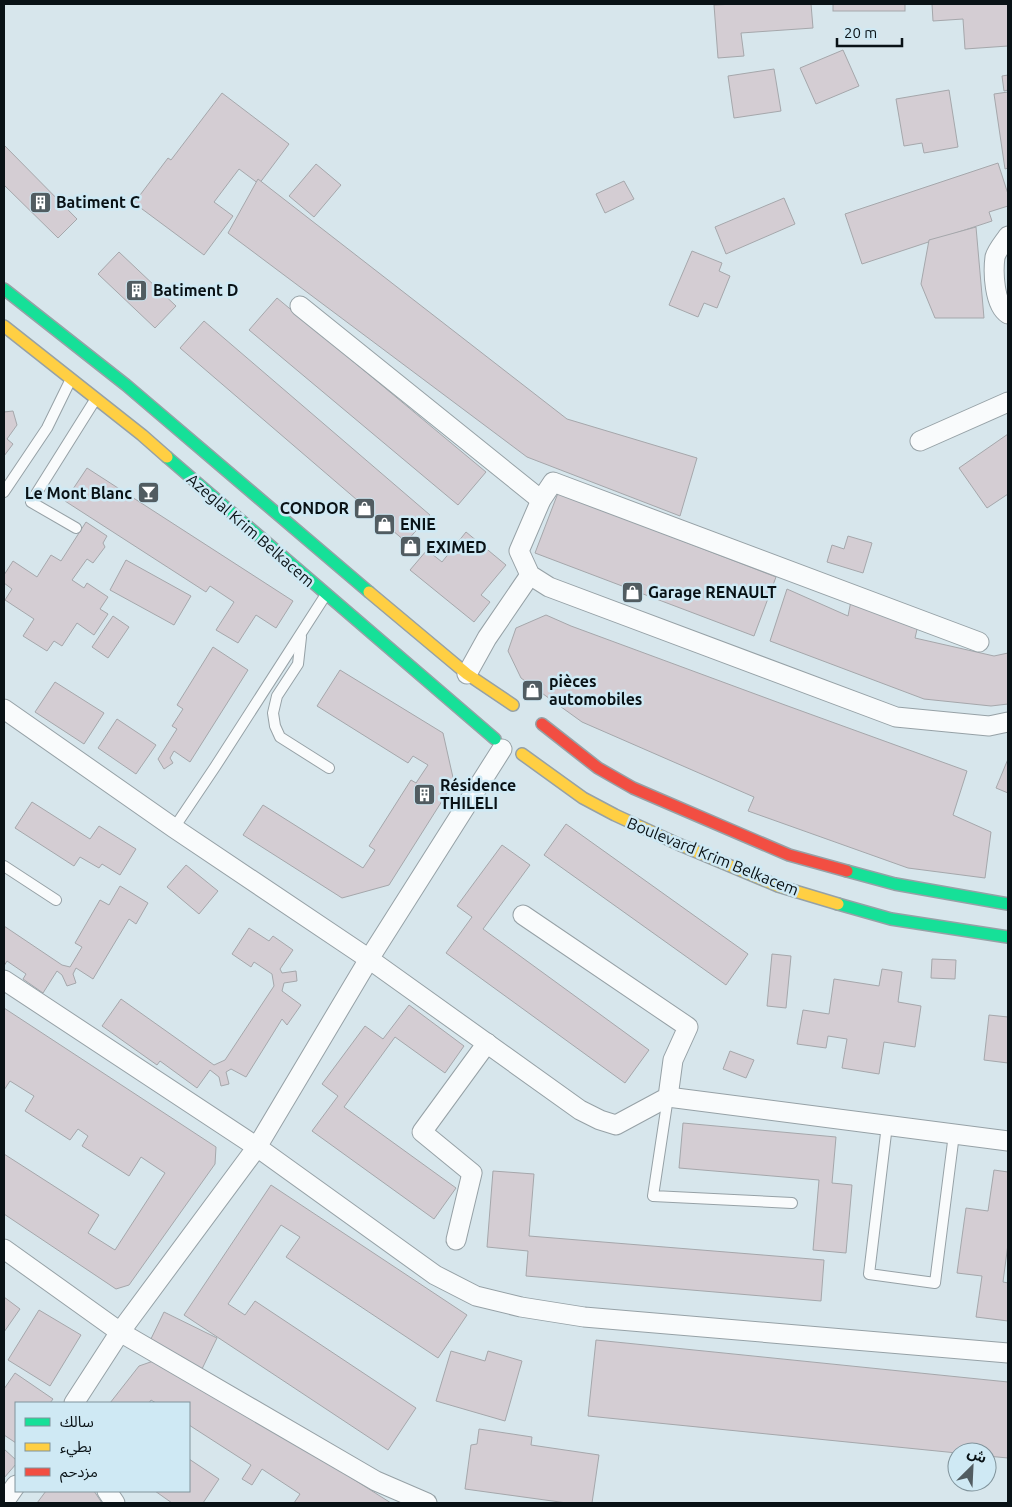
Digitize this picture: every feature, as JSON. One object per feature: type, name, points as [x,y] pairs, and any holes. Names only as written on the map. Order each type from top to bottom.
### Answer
[{"type":"main road","points":[[4,289],[126,385],[396,616],[467,674],[509,707],[526,706]]},
{"type":"main road","name":"Azeglal Krim Belkacem","points":[[4,326],[142,435],[499,744]]},
{"type":"main road","points":[[536,713],[542,724],[564,743],[598,768],[632,788],[789,855],[895,884],[1008,904]]},
{"type":"main road","points":[[494,722],[493,730],[499,744],[512,754],[522,754],[538,743],[543,732],[542,724]]},
{"type":"main road","name":"Boulevard Krim Belkacem","points":[[522,754],[583,798],[614,815],[778,886],[891,919],[1008,937]]},
{"type":"street","points":[[1008,236],[996,255],[995,282],[995,292],[1005,312],[1008,314]]},
{"type":"street","points":[[300,306],[541,500]]},
{"type":"street","points":[[920,441],[1008,402]]},
{"type":"street","points":[[979,642],[553,482],[541,500],[519,551],[530,575],[549,587],[896,716],[989,726],[1008,722]]},
{"type":"street","points":[[467,674],[488,638],[530,575]]},
{"type":"street","points":[[4,709],[174,828],[369,959],[580,1110],[600,1120],[616,1125],[668,1097],[1008,1141]]},
{"type":"street","points":[[989,726],[1008,737]]},
{"type":"street","points":[[75,1402],[120,1332],[257,1147],[499,744]]},
{"type":"street","points":[[523,915],[688,1027],[673,1060],[668,1097]]},
{"type":"street","points":[[4,980],[257,1147],[435,1275],[476,1296],[522,1307],[584,1317],[1008,1352]]},
{"type":"street","points":[[456,1240],[472,1173],[422,1132],[487,1043]]},
{"type":"street","points":[[4,1249],[120,1332],[376,1481],[427,1503]]},
{"type":"street","points":[[4,1502],[15,1486]]},
{"type":"street","points":[[107,1492],[115,1503]]},
{"type":"lane","points":[[4,492],[47,428],[72,379]]},
{"type":"lane","points":[[76,528],[31,502],[96,399]]},
{"type":"lane","points":[[174,828],[326,595]]},
{"type":"lane","points":[[302,633],[298,664],[277,696],[274,713],[275,726],[280,738],[329,768]]},
{"type":"lane","points":[[4,866],[56,900]]},
{"type":"lane","points":[[668,1097],[654,1196],[792,1204]]},
{"type":"lane","points":[[887,1125],[870,1274],[935,1283],[954,1134]]},
{"type":"building","points":[[811,4],[813,28],[741,33],[744,56],[718,58],[714,5]]},
{"type":"building","points":[[833,4],[905,4],[905,11],[833,11]]},
{"type":"building","points":[[932,4],[1008,4],[1008,46],[965,49],[963,19],[933,21]]},
{"type":"building","points":[[843,50],[859,86],[816,104],[800,68]]},
{"type":"building","points":[[774,69],[781,111],[734,118],[728,76]]},
{"type":"building","points":[[1008,75],[1008,90],[1004,91],[1002,76]]},
{"type":"building","points":[[949,90],[958,147],[924,153],[922,143],[904,146],[896,99]]},
{"type":"building","points":[[1008,92],[1008,168],[1005,169],[994,94]]},
{"type":"building","points":[[222,93],[289,144],[259,184],[239,169],[214,202],[233,216],[204,255],[134,203],[168,158],[171,160]]},
{"type":"building","name":"Batiment C","points":[[4,145],[77,219],[58,238],[4,185]]},
{"type":"building","points":[[998,163],[1008,194],[1008,206],[989,212],[992,221],[862,264],[845,214]]},
{"type":"building","points":[[316,164],[341,185],[314,217],[289,196]]},
{"type":"building","points":[[258,179],[567,419],[697,458],[680,516],[527,457],[228,233]]},
{"type":"building","points":[[624,181],[634,199],[605,213],[596,194]]},
{"type":"building","points":[[784,198],[795,224],[726,254],[715,227]]},
{"type":"building","points":[[976,227],[984,318],[935,318],[921,284],[929,240]]},
{"type":"building","points":[[692,251],[722,263],[719,271],[730,276],[717,308],[704,303],[698,317],[669,305]]},
{"type":"building","name":"Batiment D","points":[[119,252],[176,306],[155,328],[98,274]]},
{"type":"building","points":[[277,298],[486,472],[458,505],[249,330]]},
{"type":"building","points":[[204,321],[430,515],[406,542],[180,348]]},
{"type":"building","points":[[13,411],[17,425],[7,439],[13,444],[4,456],[4,412]]},
{"type":"building","points":[[1008,434],[1008,494],[987,508],[959,468]]},
{"type":"building","points":[[87,468],[293,601],[276,628],[256,615],[238,643],[216,630],[234,602],[210,586],[206,592],[65,501]]},
{"type":"building","points":[[558,493],[776,577],[754,636],[535,553]]},
{"type":"building","points":[[86,522],[107,536],[103,543],[105,547],[93,563],[87,559],[72,580],[84,588],[87,583],[108,597],[100,609],[108,614],[94,635],[77,623],[62,646],[54,641],[47,651],[23,636],[34,619],[5,600],[12,589],[4,583],[4,575],[13,561],[37,577],[51,555],[61,561]]},
{"type":"building","points":[[466,532],[506,565],[481,595],[490,602],[474,622],[410,570],[427,550],[442,562]]},
{"type":"building","points":[[848,536],[872,543],[863,573],[827,562],[832,545],[844,549]]},
{"type":"building","points":[[126,560],[191,596],[174,625],[110,590]]},
{"type":"building","points":[[787,589],[848,616],[851,601],[918,625],[915,638],[994,656],[1008,653],[1008,704],[991,706],[924,699],[770,641]]},
{"type":"building","points":[[546,615],[571,626],[967,771],[953,815],[991,832],[985,878],[908,868],[748,811],[754,797],[582,722],[521,678],[508,651],[516,628]]},
{"type":"building","points":[[113,616],[129,627],[108,658],[92,647]]},
{"type":"building","points":[[213,647],[248,670],[190,762],[174,751],[170,758],[173,763],[164,769],[158,759],[177,729],[172,726],[183,709],[177,705]]},
{"type":"building","name":"Résidence THILELI","points":[[340,670],[443,733],[454,782],[389,885],[342,898],[243,835],[263,805],[363,868],[375,850],[369,846],[411,780],[416,783],[428,765],[413,756],[408,763],[317,706]]},
{"type":"building","points":[[55,682],[104,713],[84,744],[35,712]]},
{"type":"building","points":[[117,719],[156,745],[136,774],[98,748]]},
{"type":"building","points":[[1008,759],[1008,793],[996,788]]},
{"type":"building","points":[[32,802],[90,839],[99,826],[136,849],[120,875],[102,864],[99,868],[80,857],[74,866],[15,828]]},
{"type":"building","points":[[566,824],[748,954],[726,985],[544,855]]},
{"type":"building","points":[[502,845],[530,865],[483,929],[649,1050],[625,1083],[446,953],[472,917],[457,906]]},
{"type":"building","points":[[186,865],[218,891],[199,914],[167,887]]},
{"type":"building","points":[[120,886],[148,903],[136,924],[129,919],[93,979],[76,968],[73,974],[76,983],[67,986],[62,975],[57,971],[43,993],[23,979],[26,974],[7,961],[4,966],[4,926],[62,965],[70,967],[82,947],[75,943],[100,900],[109,905]]},
{"type":"building","points":[[249,928],[269,941],[273,936],[293,950],[280,969],[282,973],[296,971],[297,981],[284,983],[282,991],[301,1005],[287,1025],[282,1019],[246,1077],[231,1069],[226,1072],[229,1084],[221,1086],[219,1077],[210,1070],[197,1088],[160,1061],[157,1065],[102,1026],[121,999],[214,1065],[225,1060],[274,986],[272,974],[254,962],[251,967],[232,954]]},
{"type":"building","points":[[772,954],[791,956],[786,1008],[767,1006]]},
{"type":"building","points":[[932,959],[956,960],[955,979],[931,978]]},
{"type":"building","points":[[882,969],[902,972],[898,1002],[921,1006],[915,1047],[884,1042],[879,1074],[842,1068],[847,1039],[828,1036],[826,1048],[797,1044],[803,1010],[829,1014],[834,979],[879,986]]},
{"type":"building","points":[[409,1005],[464,1046],[445,1073],[395,1037],[344,1107],[456,1188],[434,1219],[312,1131],[338,1096],[322,1084],[365,1026],[383,1039]]},
{"type":"building","points":[[4,1008],[216,1147],[215,1164],[129,1285],[116,1289],[4,1214],[4,1154],[99,1215],[88,1233],[115,1250],[165,1173],[141,1157],[129,1176],[82,1146],[88,1136],[78,1129],[70,1140],[25,1111],[34,1096],[10,1081],[4,1090]]},
{"type":"building","points":[[989,1015],[1008,1017],[1008,1063],[984,1060]]},
{"type":"building","points":[[730,1051],[754,1060],[746,1078],[723,1069]]},
{"type":"building","points":[[683,1123],[836,1137],[832,1183],[852,1185],[846,1253],[813,1250],[819,1180],[679,1168]]},
{"type":"building","points":[[994,1170],[1008,1172],[1008,1244],[1003,1282],[1008,1283],[1008,1321],[976,1317],[982,1276],[957,1273],[966,1208],[988,1211]]},
{"type":"building","points":[[493,1171],[534,1174],[529,1236],[824,1260],[821,1301],[526,1276],[528,1251],[487,1247]]},
{"type":"building","points":[[271,1185],[467,1315],[438,1358],[286,1257],[300,1237],[281,1225],[228,1304],[245,1315],[255,1301],[416,1408],[388,1450],[184,1315]]},
{"type":"building","points":[[4,1297],[20,1309],[4,1332]]},
{"type":"building","points":[[39,1310],[81,1335],[50,1386],[8,1360]]},
{"type":"building","points":[[164,1312],[217,1338],[201,1371],[148,1345]]},
{"type":"building","points":[[596,1340],[1008,1382],[1008,1458],[997,1457],[997,1442],[947,1442],[947,1452],[588,1416]]},
{"type":"building","points":[[451,1351],[485,1361],[488,1351],[522,1361],[505,1421],[436,1401]]},
{"type":"building","points":[[162,1358],[391,1503],[294,1503],[300,1494],[262,1469],[252,1485],[242,1479],[251,1465],[190,1426],[190,1402],[154,1402],[151,1400],[150,1402],[111,1402],[139,1366]]},
{"type":"building","points":[[15,1373],[53,1399],[51,1402],[15,1402],[15,1442],[4,1435],[4,1389]]},
{"type":"building","points":[[479,1429],[532,1437],[531,1445],[599,1455],[592,1503],[567,1503],[465,1489],[471,1445],[477,1444]]},
{"type":"building","points":[[4,1449],[15,1459],[15,1465],[4,1478]]},
{"type":"building","points":[[190,1460],[219,1479],[203,1503],[172,1503],[156,1492],[190,1492]]},
{"type":"building","points":[[45,1492],[95,1492],[102,1503],[37,1503]]},
{"type":"traffic: fast","points":[[4,289],[126,385],[369,592]]},
{"type":"traffic: fast","points":[[167,457],[495,739]]},
{"type":"traffic: fast","points":[[847,871],[895,884],[1008,904]]},
{"type":"traffic: fast","points":[[838,904],[891,919],[1008,937]]},
{"type":"traffic: slow","points":[[4,326],[167,457]]},
{"type":"traffic: slow","points":[[369,592],[467,674],[513,705]]},
{"type":"traffic: slow","points":[[522,754],[583,798],[615,815],[778,886],[838,904]]},
{"type":"traffic: jam","points":[[542,724],[598,768],[633,788],[789,855],[847,871]]},
{"type":"place","name":"Batiment C","points":[[40,202]]},
{"type":"place","name":"Batiment D","points":[[137,290]]},
{"type":"place","name":"Le Mont Blanc","points":[[148,493]]},
{"type":"place","name":"CONDOR","points":[[365,508]]},
{"type":"place","name":"ENIE","points":[[384,524]]},
{"type":"place","name":"EXIMED","points":[[410,547]]},
{"type":"place","name":"Garage RENAULT","points":[[632,592]]},
{"type":"place","name":"pièces automobiles","points":[[533,690]]},
{"type":"place","name":"Résidence THILELI","points":[[424,794]]}]
